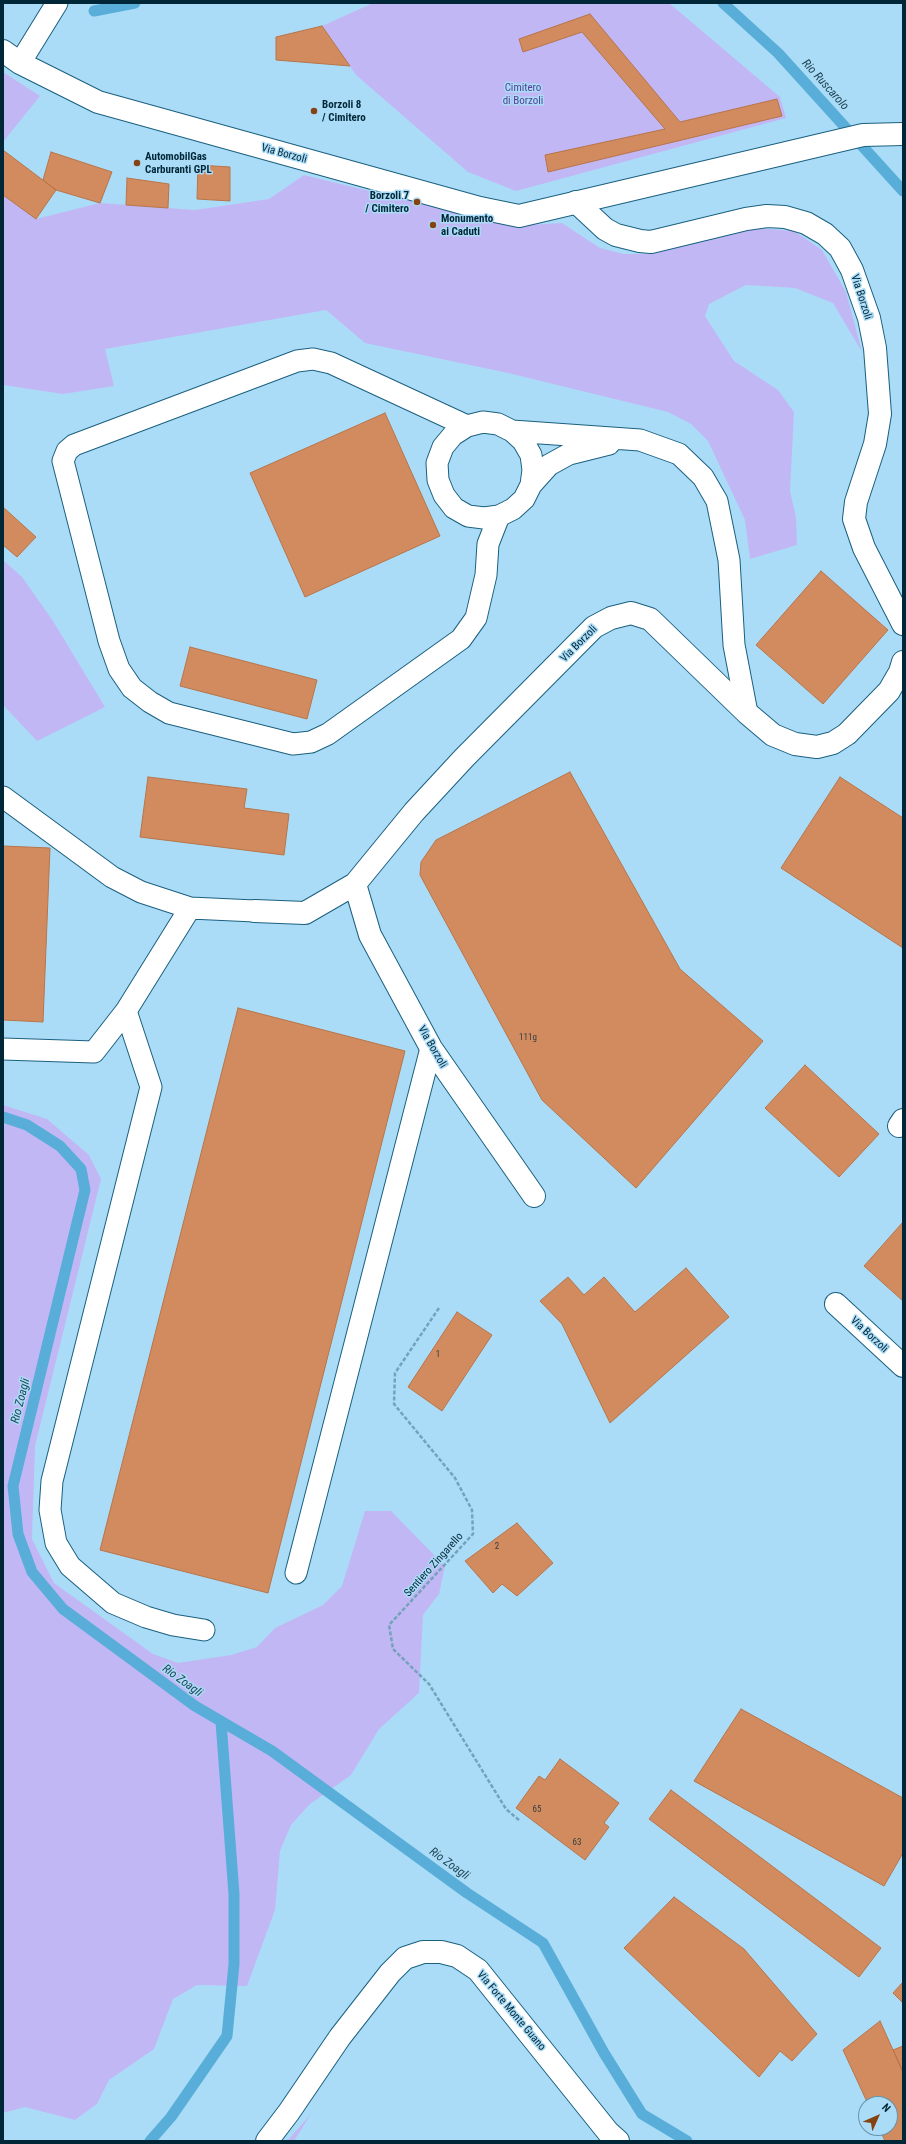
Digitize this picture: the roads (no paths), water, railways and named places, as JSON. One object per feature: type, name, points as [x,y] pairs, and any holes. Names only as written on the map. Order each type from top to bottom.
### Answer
[{"type":"street","name":"Via Borzoli","points":[[11,57],[98,102],[480,208],[519,216],[863,135],[903,134]]},
{"type":"street","name":"Via Borzoli","points":[[576,202],[605,229],[616,235],[640,241],[651,242],[746,219],[773,216],[785,217],[806,223],[825,234],[840,248],[852,270],[869,318],[875,348],[880,414],[875,444],[856,502],[854,519],[864,548],[903,624]]},
{"type":"street","name":"Via Borzoli","points":[[255,911],[305,913],[355,884],[414,812],[464,758],[594,627],[611,618],[631,613],[650,619],[747,713],[773,735],[795,744],[817,747],[834,743],[855,726],[889,691],[900,672],[903,662]]},
{"type":"street","name":"Via Borzoli","points":[[355,884],[370,935],[431,1048],[534,1196]]},
{"type":"street","name":"Via Borzoli","points":[[836,1304],[903,1366]]},
{"type":"street","name":"Via Forte Monte Guano","points":[[268,2141],[290,2112],[340,2037],[390,1973],[405,1958],[423,1952],[441,1952],[457,1956],[478,1970],[608,2132],[618,2141]]},
{"type":"lane","points":[[11,57],[57,3]]},
{"type":"lane","points":[[467,426],[331,363],[313,359],[297,361],[74,445],[67,451],[63,461],[109,641],[119,669],[132,688],[150,702],[169,713],[293,744],[311,742],[328,734],[461,639],[476,618],[486,575],[488,544],[499,516]]},
{"type":"lane","points":[[531,485],[533,470],[531,455],[523,441],[512,431],[498,424],[483,422],[467,426],[453,435],[443,447],[437,463],[438,480],[444,495],[454,508],[468,516],[484,518],[499,516],[513,509],[524,499],[531,485],[549,465],[569,454],[598,445],[640,440]]},
{"type":"lane","points":[[512,431],[640,440],[679,454],[703,477],[717,502],[729,560],[734,645],[747,713]]},
{"type":"lane","points":[[3,797],[112,877],[141,892],[190,908],[255,911]]},
{"type":"lane","points":[[3,1049],[94,1052],[126,1011],[190,908]]},
{"type":"lane","points":[[126,1011],[151,1087],[52,1481],[50,1510],[56,1543],[70,1566],[114,1603],[146,1617],[173,1625],[204,1630]]},
{"type":"lane","points":[[296,1573],[431,1048]]},
{"type":"waterway","name":"Rio Ruscarolo","points":[[94,11],[135,3]]},
{"type":"waterway","name":"Rio Ruscarolo","points":[[723,3],[778,53],[903,191]]},
{"type":"waterway","name":"Rio Zoagli","points":[[3,1117],[27,1125],[60,1146],[81,1169],[85,1190],[13,1486],[18,1534],[32,1572],[63,1609],[195,1706],[272,1751],[467,1893],[543,1943],[604,2053],[642,2114],[687,2141]]},
{"type":"waterway","points":[[150,2141],[171,2117],[227,2036],[234,1964],[234,1894],[221,1722]]},
{"type":"place","name":"Borzoli 8 / Cimitero","points":[[314,111]]},
{"type":"place","name":"AutomobilGas Carburanti GPL","points":[[137,163]]},
{"type":"place","name":"Borzoli 7 / Cimitero","points":[[417,202]]},
{"type":"place","name":"Monumento ai Caduti","points":[[433,225]]},
{"type":"park label","name":"Cimitero di Borzoli","points":[[523,94]]}]
